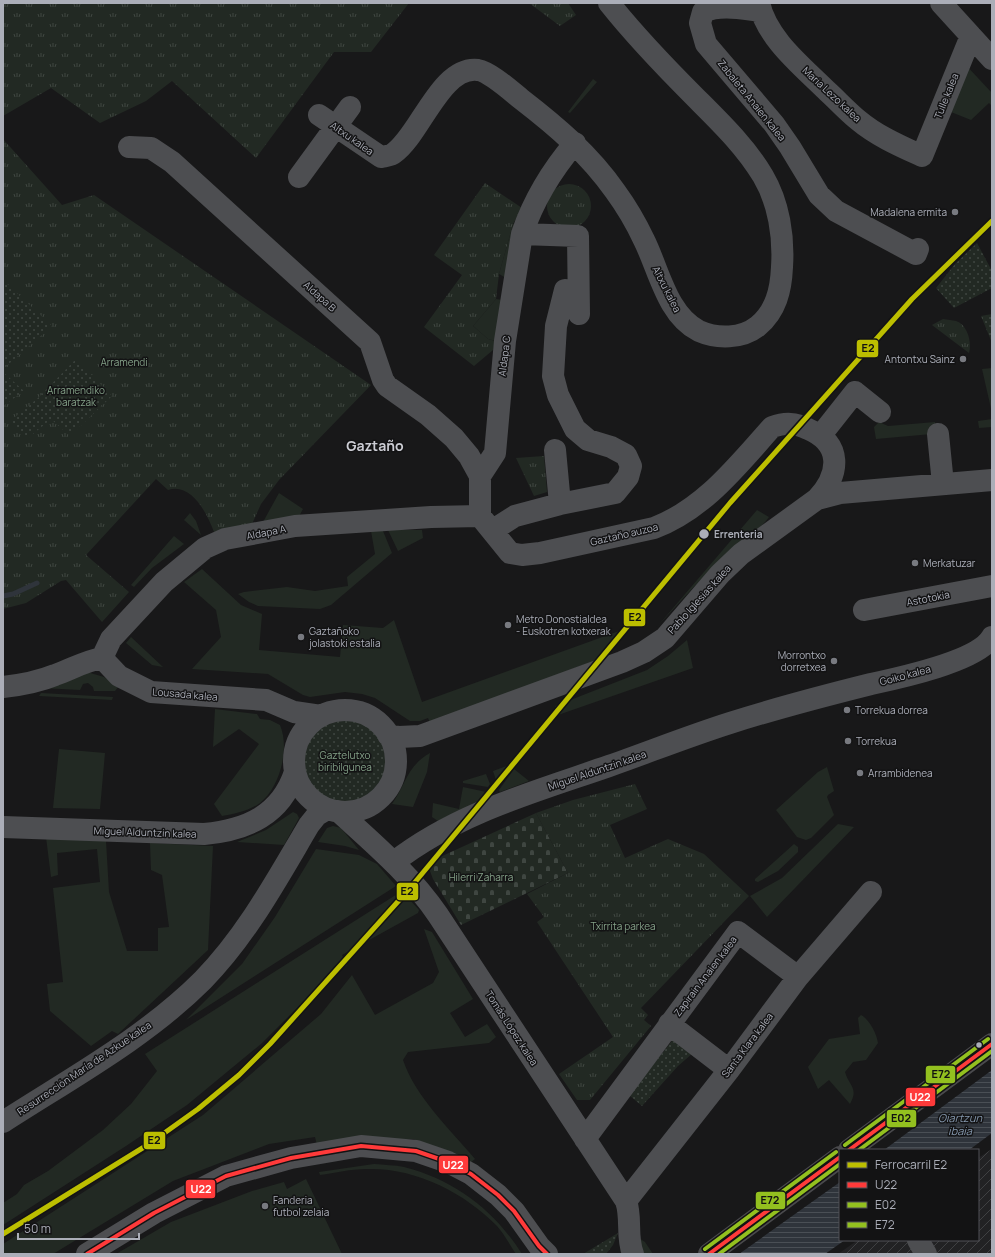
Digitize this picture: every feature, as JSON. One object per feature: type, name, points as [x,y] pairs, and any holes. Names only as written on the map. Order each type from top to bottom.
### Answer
[{"type":"main road","points":[[854,1149],[992,1044]]},
{"type":"main road","points":[[709,1254],[839,1160]]},
{"type":"street","name":"Altxu kalea","points":[[327,120],[381,157],[393,154],[416,128],[439,94],[453,78],[464,70],[480,70],[539,112],[575,143],[596,165],[617,193],[644,239],[674,306],[686,323],[713,336],[734,337],[756,328],[772,310],[782,281],[783,243],[777,212],[764,178],[737,140],[636,37],[609,3]]},
{"type":"street","points":[[941,3],[992,59]]},
{"type":"street","name":"Maria Lezo kalea","points":[[760,7],[774,34],[792,57],[858,121],[883,137],[922,156]]},
{"type":"street","name":"Zabaleta Anaien kalea","points":[[760,7],[710,9],[703,12],[700,23],[706,44],[774,124],[790,146],[819,195],[836,211],[916,254],[918,249]]},
{"type":"street","name":"Tulle kalea","points":[[922,156],[971,36]]},
{"type":"street","points":[[299,177],[327,120],[350,107]]},
{"type":"street","name":"Aldapa C","points":[[480,476],[495,453],[505,341],[522,234],[540,191],[575,143]]},
{"type":"street","name":"Aldapa B","points":[[129,147],[151,148],[172,162],[349,322],[370,342],[383,380],[387,386],[428,415],[454,438],[469,456],[480,476]]},
{"type":"street","points":[[522,234],[578,236],[579,314]]},
{"type":"street","points":[[480,476],[485,517],[515,516],[560,504],[614,493],[628,477],[631,466],[626,455],[611,447],[588,440],[575,429],[558,394],[553,376],[556,326],[565,290]]},
{"type":"street","points":[[821,435],[856,392],[880,412]]},
{"type":"street","name":"Gaztaño auzoa","points":[[485,517],[510,553],[522,555],[654,528],[670,522],[701,501],[772,427],[789,423],[799,425],[821,435]]},
{"type":"street","points":[[938,434],[943,484]]},
{"type":"street","name":"Pablo Iglesias kalea","points":[[388,735],[399,737],[420,736],[622,662],[644,652],[665,638],[720,574],[741,554],[817,499],[830,482],[834,464],[832,448],[821,435]]},
{"type":"street","points":[[555,450],[560,504]]},
{"type":"street","name":"Pablo Iglesias kalea","points":[[817,499],[840,493],[992,480]]},
{"type":"street","name":"Aldapa A","points":[[102,658],[111,639],[159,587],[206,548],[225,539],[295,526],[432,517],[485,517]]},
{"type":"street","name":"Astotokia","points":[[864,610],[992,586]]},
{"type":"street","name":"Goiko kalea","points":[[810,699],[889,680],[949,663],[971,654],[989,643],[992,637]]},
{"type":"street","points":[[3,687],[38,681],[71,669],[87,660],[102,658]]},
{"type":"street","name":"Lousada kalea","points":[[102,658],[119,676],[151,692],[260,699],[272,701],[303,715],[321,716]]},
{"type":"street","name":"Miguel Alduntzin kalea","points":[[394,862],[441,830],[527,793],[729,724],[810,699]]},
{"type":"street","points":[[286,708],[295,724],[299,740]]},
{"type":"street","points":[[339,711],[358,712],[375,720],[388,735],[393,747],[396,761],[392,779],[382,795],[368,806],[348,812],[333,810],[308,796],[300,785],[295,772],[294,755],[299,740],[310,724],[321,716],[339,711]]},
{"type":"street","name":"Miguel Alduntzin kalea","points":[[280,802],[295,772]]},
{"type":"street","name":"Miguel Alduntzin kalea","points":[[7,829],[204,834],[217,833],[254,821],[280,802],[292,798],[308,796]]},
{"type":"street","points":[[368,806],[366,824],[369,839]]},
{"type":"street","name":"Tomás López kalea","points":[[333,810],[369,839],[394,862],[425,897],[626,1201],[629,1218],[628,1231],[632,1254]]},
{"type":"street","name":"Resurrección María de Azkue kalea","points":[[3,1122],[144,1031],[203,980],[254,917],[309,825],[317,815],[333,810]]},
{"type":"street","name":"Santa Klara kalea","points":[[626,1201],[729,1070],[798,977],[871,892]]},
{"type":"street","name":"Zapirain Anaien kalea","points":[[585,1139],[738,932],[798,977]]},
{"type":"street","name":"Zapirain Anaien kalea","points":[[670,1024],[729,1070]]},
{"type":"street","points":[[87,1254],[154,1213],[226,1176],[291,1158],[361,1146],[416,1151],[448,1162],[471,1174],[498,1195],[514,1211],[539,1246],[547,1254]]},
{"type":"street","name":"Tomás López kalea","points":[[614,1254],[620,1247],[628,1231]]},
{"type":"street","points":[[919,1241],[926,1254]]},
{"type":"shaded area","points":[[992,1149],[992,1254],[838,1254],[857,1241],[979,1241],[979,1157]]},
{"type":"green space","points":[[3,3],[409,3],[371,52],[334,52],[256,158],[172,81],[146,101],[100,123],[51,88],[3,116]]},
{"type":"green space","points":[[529,3],[568,3],[576,15],[560,26]]},
{"type":"green space","points":[[964,63],[992,93],[992,106],[989,103],[971,120],[946,110]]},
{"type":"green space","points":[[593,79],[597,82],[570,113],[568,112]]},
{"type":"green space","name":"Arramendi","points":[[3,139],[62,205],[94,195],[371,385],[279,480],[261,504],[252,524],[214,532],[207,516],[191,495],[176,489],[168,490],[156,479],[86,555],[129,592],[102,622],[66,580],[61,581],[26,603],[3,609]]},
{"type":"green space","points":[[485,183],[522,208],[513,224],[499,274],[496,299],[473,326],[488,339],[495,341],[493,350],[474,366],[424,327],[462,275],[434,255]]},
{"type":"green space","points":[[569,184],[581,188],[587,194],[591,206],[587,218],[581,224],[569,228],[557,224],[551,218],[547,206],[551,194],[557,188]]},
{"type":"green space","points":[[513,224],[517,225],[506,278],[499,274]]},
{"type":"green space","points":[[977,243],[992,271],[992,288],[954,308],[936,288],[955,264]]},
{"type":"green space","points":[[3,280],[52,326],[3,369]]},
{"type":"green space","points":[[496,299],[508,301],[495,341],[488,339],[473,326]]},
{"type":"green space","points":[[992,314],[992,343],[981,316]]},
{"type":"green space","points":[[943,319],[956,321],[964,326],[970,344],[969,353],[932,325]]},
{"type":"green space","name":"Arramendiko baratzak","points":[[76,359],[112,396],[70,436],[51,419],[27,439],[9,422],[38,398]]},
{"type":"green space","points":[[992,368],[992,413],[982,369]]},
{"type":"green space","name":"Arramendiko baratzak","points":[[3,372],[24,391],[3,406]]},
{"type":"green space","points":[[992,419],[992,427],[979,428],[978,421]]},
{"type":"green space","points":[[879,422],[888,426],[935,422],[936,430],[932,434],[876,439],[874,427]]},
{"type":"green space","points":[[544,456],[547,492],[534,496],[516,458]]},
{"type":"green space","points":[[279,493],[303,509],[298,518],[263,522]]},
{"type":"green space","points":[[757,510],[769,517],[757,530],[733,549],[693,587],[656,628]]},
{"type":"green space","points":[[190,513],[196,521],[201,535],[184,520]]},
{"type":"green space","points":[[388,530],[422,530],[423,538],[398,551]]},
{"type":"green space","points":[[371,531],[383,531],[392,553],[331,605],[320,609],[258,606],[249,602],[238,594],[287,587],[315,591],[348,586],[347,577],[375,554]]},
{"type":"green space","points":[[174,536],[184,544],[152,568],[134,587],[131,585]]},
{"type":"green space","points":[[202,569],[241,605],[262,614],[259,650],[340,657],[343,625],[383,628],[394,620],[422,702],[622,630],[596,660],[430,723],[428,718],[420,721],[410,721],[375,698],[362,694],[345,692],[310,697],[303,695],[268,674],[192,669],[221,637],[216,610],[184,582]]},
{"type":"green space","points":[[131,637],[163,667],[152,665],[126,643]]},
{"type":"green space","points":[[687,640],[693,668],[558,715],[555,706],[647,670],[668,656]]},
{"type":"green space","points":[[87,672],[104,677],[119,686],[115,691],[94,691],[93,687],[88,683],[83,684],[80,690],[42,688]]},
{"type":"green space","points":[[41,693],[113,697],[112,700],[39,696]]},
{"type":"green space","points":[[215,709],[257,714],[260,719],[270,720],[280,725],[284,745],[278,778],[267,796],[260,803],[251,808],[222,816],[214,804],[259,744],[239,729],[213,747]]},
{"type":"green space","name":"Gaztelutxo biribilgunea","points":[[345,720],[361,723],[374,732],[383,745],[386,761],[383,777],[374,790],[361,799],[345,802],[329,799],[316,790],[307,777],[304,761],[307,745],[316,732],[329,723]]},
{"type":"green space","points":[[59,749],[105,753],[100,809],[53,808]]},
{"type":"green space","points":[[430,753],[427,772],[413,807],[392,804],[416,764]]},
{"type":"green space","points":[[512,764],[500,783],[497,783],[493,771]]},
{"type":"green space","points":[[827,767],[834,791],[827,797],[834,815],[811,838],[806,840],[797,837],[776,810],[818,772]]},
{"type":"green space","points":[[514,769],[529,781],[500,792],[499,790]]},
{"type":"green space","points":[[486,774],[490,784],[488,787],[463,783],[463,781]]},
{"type":"green space","name":"Txirrita parkea","points":[[635,784],[647,809],[610,825],[625,858],[668,839],[704,854],[749,896],[641,1008],[648,1015],[644,1020],[651,1026],[590,1100],[577,1100],[559,1074],[613,1037],[537,922],[544,917],[527,894],[568,873],[536,813],[573,800]]},
{"type":"green space","points":[[463,787],[491,793],[492,796],[438,821],[432,817],[433,803],[459,809]]},
{"type":"green space","points":[[293,812],[297,814],[299,818],[284,845],[237,842],[266,830]]},
{"type":"green space","name":"Hilerri Zaharra","points":[[536,813],[568,873],[461,925],[433,879],[427,863]]},
{"type":"green space","points":[[838,824],[854,827],[767,917],[750,896],[782,878]]},
{"type":"green space","points":[[333,826],[341,828],[359,850],[345,846],[318,842],[327,828]]},
{"type":"green space","points":[[46,837],[106,841],[109,892],[127,951],[158,951],[158,928],[169,927],[162,875],[151,870],[150,843],[213,846],[208,950],[118,1034],[112,1031],[91,1046],[50,1011],[47,984],[63,982],[53,888],[100,882],[97,849],[57,853],[58,875],[51,877]]},
{"type":"green space","points":[[794,844],[798,847],[798,852],[778,871],[758,882],[755,881],[755,879]]},
{"type":"green space","points":[[316,849],[359,855],[377,864],[396,886],[186,1020],[242,964],[275,917]]},
{"type":"green space","points":[[402,891],[419,910],[418,913],[342,955],[347,965],[324,981],[261,1044],[187,1105],[3,1225],[3,1203],[17,1194],[24,1185],[48,1171],[103,1130],[131,1104],[157,1071],[145,1054]]},
{"type":"green space","points":[[424,929],[432,932],[473,999],[450,1013],[465,1037],[487,1024],[496,1037],[489,1043],[408,1052],[403,1060],[416,1087],[425,1100],[475,1159],[470,1163],[413,1139],[369,1139],[317,1145],[315,1137],[269,1144],[173,1181],[53,1254],[3,1254],[3,1244],[203,1115],[321,1014],[352,975],[375,1015],[433,983],[439,972]]},
{"type":"green space","points":[[861,1015],[872,1027],[878,1043],[866,1060],[853,1062],[845,1072],[854,1094],[850,1104],[829,1080],[818,1089],[808,1067],[829,1039],[860,1034],[858,1018]]},
{"type":"green space","points":[[675,1037],[693,1053],[678,1066],[642,1106],[629,1095]]},
{"type":"green space","points":[[374,1164],[404,1167],[440,1180],[456,1189],[472,1199],[486,1211],[511,1238],[522,1254],[516,1254],[500,1229],[469,1202],[454,1192],[420,1177],[384,1169],[355,1170],[320,1175],[319,1172]]},
{"type":"green space","name":"Fanderia futbol zelaia","points":[[306,1179],[342,1254],[116,1254],[171,1222],[252,1191],[284,1182],[287,1189]]},
{"type":"green space","points":[[618,1233],[613,1245],[606,1254],[583,1254]]},
{"type":"green space","points":[[639,1238],[645,1242],[653,1254],[639,1254]]},
{"type":"water","name":"Oiartzun ibaia","points":[[992,1070],[992,1133],[970,1149],[885,1149]]},
{"type":"water","points":[[839,1183],[839,1241],[844,1241],[825,1254],[739,1254]]},
{"type":"waterway","points":[[3,596],[13,594],[37,583]]},
{"type":"rail line","name":"E2","points":[[3,1234],[149,1144],[198,1109],[239,1075],[270,1044],[411,887],[730,503],[912,299],[992,221]]},
{"type":"transit line","name":"E72","points":[[845,1145],[988,1039]]},
{"type":"transit line","name":"U22","points":[[850,1149],[992,1044]]},
{"type":"transit line","name":"E02","points":[[860,1149],[992,1051]]},
{"type":"transit line","name":"U22","points":[[87,1254],[154,1213],[226,1176],[291,1158],[361,1146],[416,1151],[448,1162],[471,1174],[498,1195],[514,1211],[539,1246],[547,1254]]},
{"type":"transit line","name":"E72","points":[[705,1249],[836,1152]]},
{"type":"transit line","name":"U22","points":[[709,1254],[839,1158]]},
{"type":"transit line","name":"E02","points":[[719,1254],[839,1165]]},
{"type":"place","name":"Madalena ermita","points":[[955,212]]},
{"type":"place","name":"Antontxu Sainz","points":[[963,359]]},
{"type":"place","name":"Errenteria","points":[[704,534]]},
{"type":"place","name":"Merkatuzar","points":[[915,563]]},
{"type":"place","name":"Metro Donostialdea - Euskotren kotxerak","points":[[508,625]]},
{"type":"place","name":"Gaztañoko jolastoki estalia","points":[[301,637]]},
{"type":"place","name":"Morrontxo dorretxea","points":[[834,661]]},
{"type":"place","name":"Torrekua dorrea","points":[[847,710]]},
{"type":"place","name":"Torrekua","points":[[848,741]]},
{"type":"place","name":"Arrambidenea","points":[[860,773]]},
{"type":"place","name":"Fanderia futbol zelaia","points":[[265,1206]]},
{"type":"district","name":"Gaztaño","points":[[375,446]]}]
